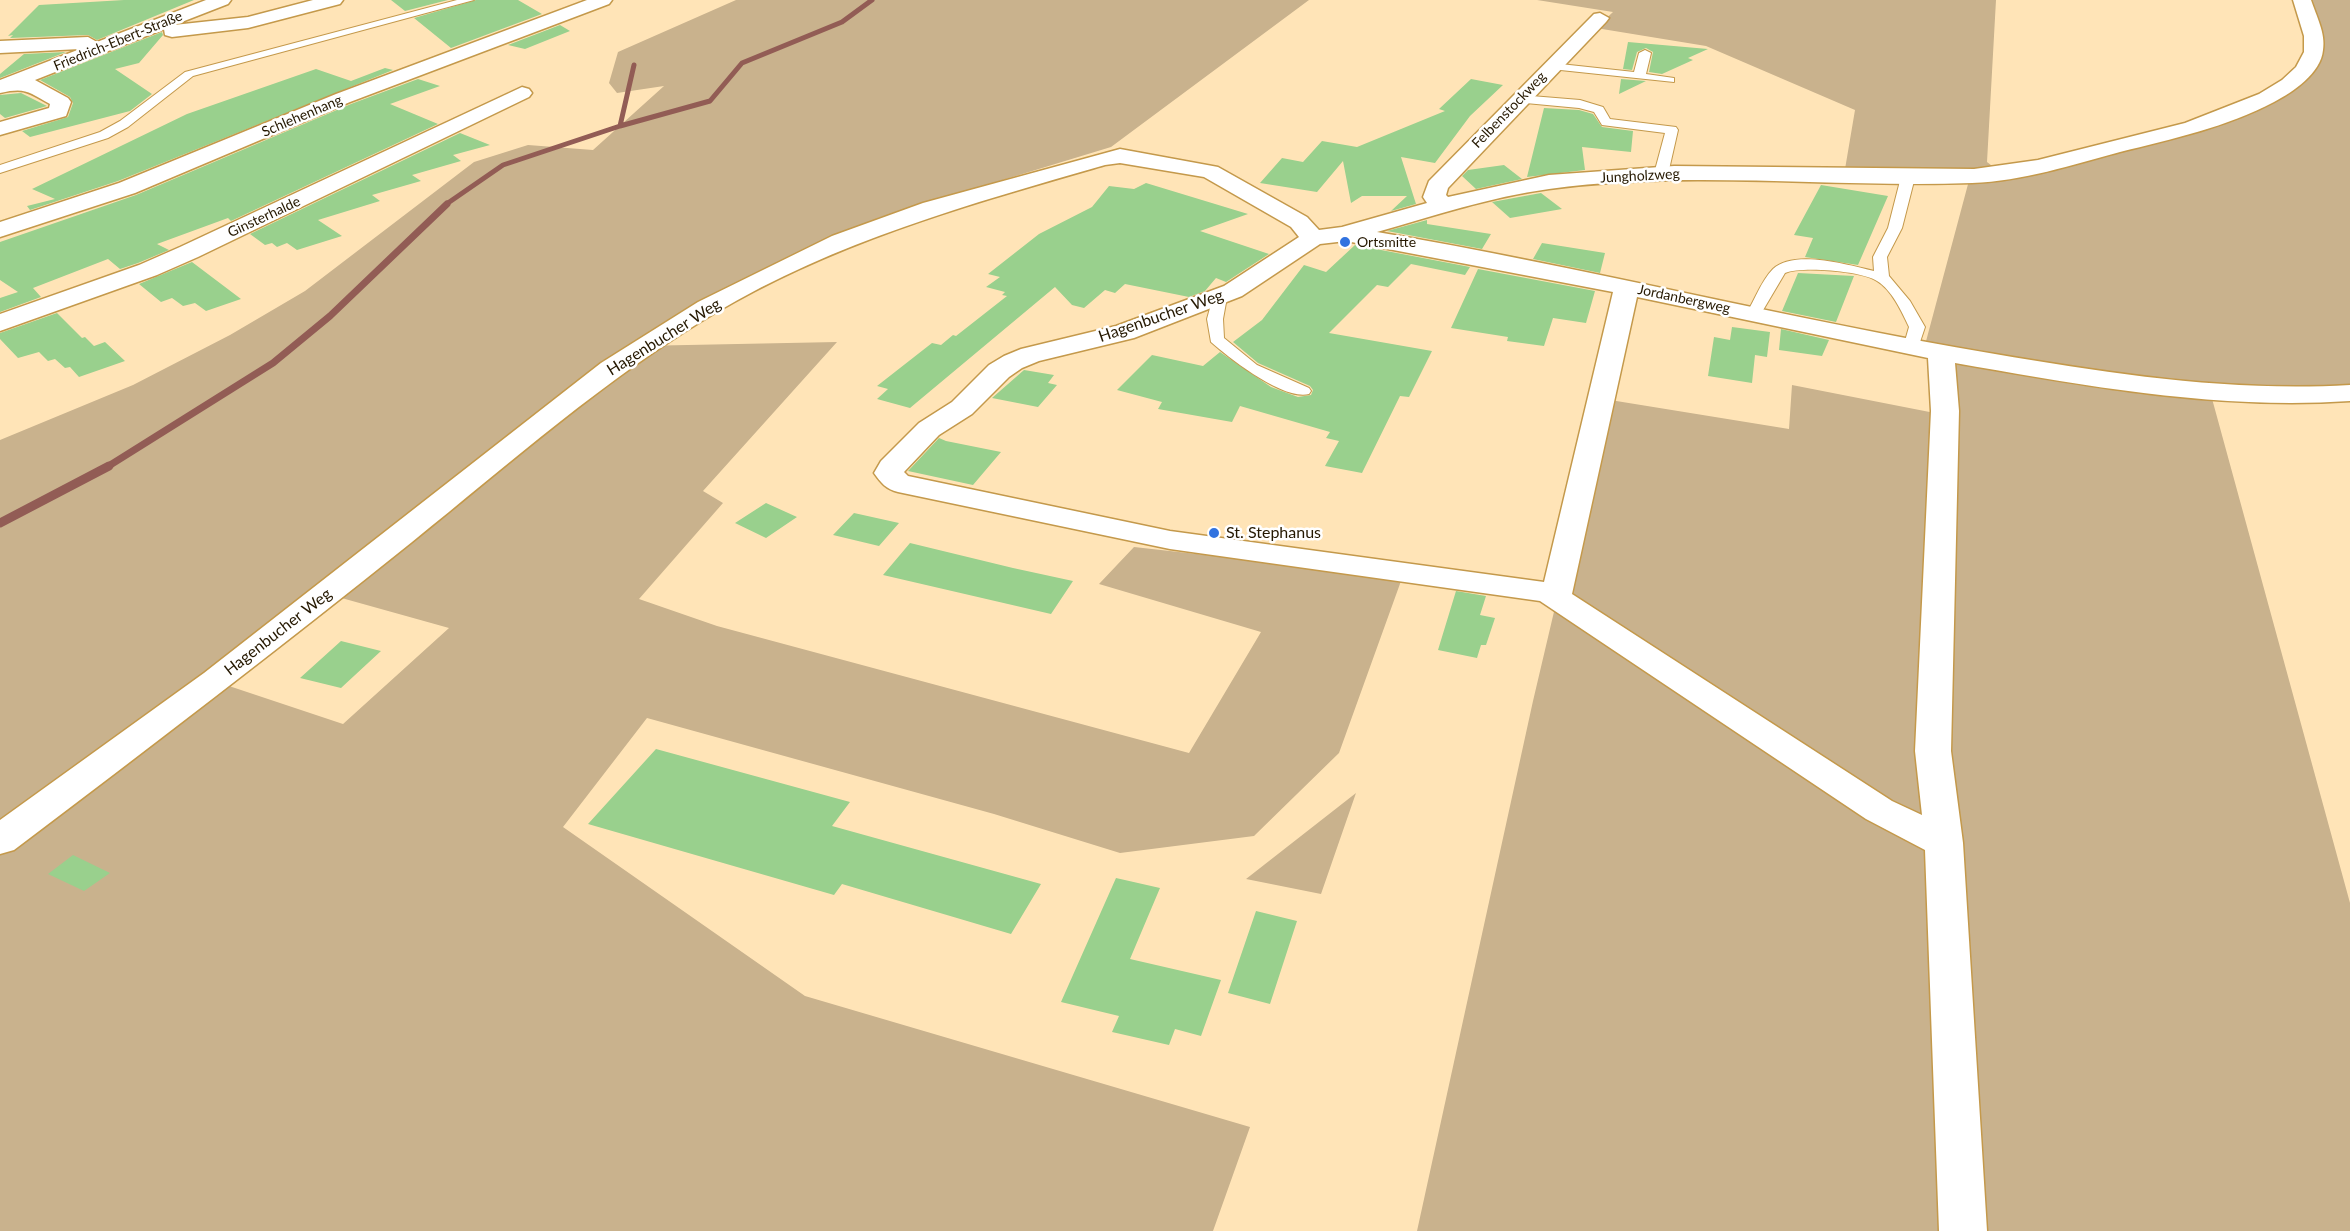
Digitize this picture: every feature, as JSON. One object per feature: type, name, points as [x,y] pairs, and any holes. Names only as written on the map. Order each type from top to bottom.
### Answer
[{"type":"street","name":"Friedrich-Ebert-Straße","points":[[7,84],[222,0]]},
{"type":"street","points":[[143,31],[170,32],[248,22],[334,0]]},
{"type":"street","name":"Schlehenhang","points":[[0,230],[127,188],[209,156],[343,98],[603,0]]},
{"type":"street","name":"Jungholzweg","points":[[1314,238],[1344,234],[1443,205],[1549,182],[1661,174],[1974,176],[2039,167],[2147,141],[2192,127],[2266,98],[2289,84],[2304,70],[2314,52],[2313,36],[2302,0]]},
{"type":"street","name":"Felbenstockweg","points":[[1443,205],[1434,196],[1437,186],[1600,18]]},
{"type":"street","points":[[0,47],[113,43]]},
{"type":"street","name":"Friedrich-Ebert-Straße","points":[[0,129],[59,112],[62,107],[61,102],[30,85],[7,84]]},
{"type":"street","name":"Ginsterhalde","points":[[0,323],[179,256],[522,93]]},
{"type":"street","name":"Hagenbucher Weg","points":[[0,840],[216,681],[611,369],[707,307],[840,241],[932,208],[1101,159],[1120,156],[1210,172],[1299,222],[1314,238],[1233,291],[1220,297],[1125,332],[1030,355],[1012,362],[999,371],[962,408],[929,429],[891,467],[889,473],[891,478],[898,483],[1170,540],[1549,593]]},
{"type":"street","points":[[1406,215],[1426,248]]},
{"type":"street","name":"Jordanbergweg","points":[[1344,234],[1627,287],[1926,351],[2218,394],[2289,396],[2350,393]]},
{"type":"street","points":[[1549,593],[1559,589],[1627,287]]},
{"type":"street","points":[[1926,351],[1945,411],[1933,751],[1944,843],[1964,1231]]},
{"type":"street","points":[[1549,593],[1879,810],[1944,843]]},
{"type":"lane","points":[[0,169],[104,135],[124,124],[189,74],[469,0]]},
{"type":"lane","points":[[1639,77],[1645,53]]},
{"type":"lane","points":[[1551,66],[1670,80]]},
{"type":"lane","points":[[1519,99],[1580,104],[1599,110],[1606,122],[1672,130],[1661,174]]},
{"type":"lane","points":[[1908,177],[1895,228],[1880,257],[1882,278],[1905,304],[1926,351]]},
{"type":"lane","points":[[1754,315],[1778,271],[1795,263],[1812,264],[1882,278]]},
{"type":"lane","points":[[1220,297],[1215,319],[1216,339],[1251,368],[1303,391]]},
{"type":"shaded area","points":[[736,0],[1309,0],[1111,147],[878,218],[801,254],[638,346],[837,342],[703,491],[723,503],[639,599],[717,626],[1189,753],[1261,632],[1099,584],[1134,547],[1295,565],[1401,581],[1339,753],[1254,836],[1120,853],[994,814],[647,718],[563,827],[805,996],[1250,1127],[1213,1231],[0,1231],[0,440],[133,385],[230,335],[305,291],[474,162],[528,145],[593,150],[664,86],[617,93],[609,83],[618,52]],"holes":[[[338,597],[449,628],[343,724],[226,685]]]},
{"type":"shaded area","points":[[1537,0],[1996,0],[1987,162],[2004,175],[2099,158],[2193,132],[2319,61],[2323,48],[2307,0],[2350,0],[2350,389],[2211,395],[2350,903],[2350,1231],[1417,1231],[1533,701],[1604,399],[1789,429],[1792,385],[1950,416],[1925,345],[1971,173],[1844,175],[1855,110],[1706,46],[1596,28],[1613,12]]},
{"type":"shaded area","points":[[1356,793],[1321,894],[1246,879]]},
{"type":"building","points":[[124,0],[194,0],[97,40],[88,35],[10,38],[13,35],[8,36],[39,5]]},
{"type":"building","points":[[391,0],[448,0],[405,11]]},
{"type":"building","points":[[476,0],[518,0],[542,14],[451,48],[414,18]]},
{"type":"building","points":[[560,25],[570,31],[525,49],[508,45]]},
{"type":"building","points":[[162,32],[163,35],[139,63],[115,69],[152,94],[130,111],[30,137],[22,131],[68,117],[73,103],[70,97],[40,80]]},
{"type":"building","points":[[1628,42],[1708,49],[1688,58],[1693,60],[1662,74],[1649,72],[1653,52],[1646,48],[1637,52],[1632,70],[1623,69]]},
{"type":"building","points":[[66,52],[0,78],[0,74],[24,54]]},
{"type":"building","points":[[385,68],[393,70],[118,181],[30,210],[27,206],[55,199],[32,189],[187,114],[316,69],[351,81]]},
{"type":"building","points":[[418,79],[440,86],[390,104],[438,124],[231,221],[228,218],[157,244],[169,250],[120,269],[108,259],[33,288],[41,297],[0,312],[0,298],[18,292],[0,280],[0,242],[136,195],[351,104]]},
{"type":"building","points":[[1471,79],[1503,85],[1470,116],[1435,163],[1401,157],[1416,204],[1391,211],[1407,196],[1362,196],[1351,203],[1343,161],[1317,192],[1260,183],[1282,158],[1303,162],[1322,141],[1357,147],[1445,111],[1439,109]]},
{"type":"building","points":[[1621,79],[1646,81],[1619,94]]},
{"type":"building","points":[[21,93],[47,106],[5,118],[0,114],[0,95]]},
{"type":"building","points":[[1544,108],[1579,110],[1593,114],[1602,127],[1633,131],[1631,152],[1582,147],[1585,170],[1527,177]]},
{"type":"building","points":[[460,133],[490,145],[453,155],[461,161],[412,175],[421,181],[372,195],[380,201],[318,220],[342,236],[297,250],[287,243],[277,247],[272,243],[265,245],[250,234]]},
{"type":"building","points":[[1504,165],[1522,179],[1476,189],[1462,176],[1468,170]]},
{"type":"building","points":[[1146,183],[1248,214],[1200,231],[1269,254],[1226,282],[1216,278],[1205,291],[1189,297],[1125,284],[1115,293],[1105,290],[1084,308],[1072,305],[1055,287],[910,408],[877,399],[888,389],[877,386],[932,343],[941,345],[953,335],[956,336],[1007,296],[1002,295],[1005,292],[986,287],[1000,277],[988,274],[1039,234],[1092,207],[1109,186],[1134,189]]},
{"type":"building","points":[[1821,185],[1888,196],[1858,265],[1805,257],[1813,238],[1794,235]]},
{"type":"building","points":[[1541,193],[1562,209],[1510,218],[1492,202]]},
{"type":"building","points":[[1427,220],[1427,224],[1491,234],[1482,249],[1387,231]]},
{"type":"building","points":[[1542,243],[1605,253],[1600,273],[1533,259]]},
{"type":"building","points":[[1355,245],[1470,267],[1465,275],[1411,264],[1388,287],[1377,285],[1329,333],[1432,351],[1409,397],[1400,396],[1362,473],[1325,466],[1339,441],[1326,438],[1330,432],[1240,406],[1232,422],[1158,409],[1162,402],[1117,390],[1152,355],[1203,366],[1220,352],[1271,387],[1298,397],[1311,395],[1313,390],[1310,386],[1258,363],[1233,342],[1262,320],[1304,265],[1326,272]]},
{"type":"building","points":[[192,262],[241,299],[206,311],[195,303],[183,306],[172,298],[161,302],[139,284]]},
{"type":"building","points":[[1478,269],[1595,291],[1586,323],[1553,318],[1544,346],[1507,341],[1508,337],[1451,328]]},
{"type":"building","points":[[1798,273],[1854,276],[1836,322],[1782,311]]},
{"type":"building","points":[[57,313],[82,338],[85,337],[94,346],[105,342],[125,361],[79,377],[70,367],[65,368],[55,359],[48,361],[39,352],[18,358],[0,339],[0,333]]},
{"type":"building","points":[[1732,327],[1770,332],[1767,357],[1755,355],[1752,383],[1708,376],[1714,337],[1730,340]]},
{"type":"building","points":[[1781,329],[1829,340],[1822,356],[1779,350]]},
{"type":"building","points":[[1024,370],[1054,375],[1048,383],[1057,385],[1038,407],[992,398]]},
{"type":"building","points":[[939,438],[1001,452],[973,485],[908,471]]},
{"type":"building","points":[[766,503],[797,517],[766,538],[735,523]]},
{"type":"building","points":[[854,513],[899,523],[879,546],[833,535]]},
{"type":"building","points":[[910,543],[1073,581],[1051,614],[883,575]]},
{"type":"building","points":[[1456,591],[1486,596],[1480,615],[1495,618],[1486,645],[1481,645],[1477,658],[1438,650]]},
{"type":"building","points":[[341,641],[381,651],[341,688],[300,678]]},
{"type":"building","points":[[656,749],[850,802],[832,826],[1041,884],[1011,934],[842,884],[834,895],[588,824]]},
{"type":"building","points":[[73,855],[110,873],[84,891],[48,874]]},
{"type":"building","points":[[1116,878],[1160,888],[1130,959],[1221,980],[1201,1036],[1175,1029],[1169,1045],[1112,1032],[1119,1016],[1061,1002]]},
{"type":"building","points":[[1256,911],[1297,921],[1270,1004],[1228,993]]},
{"type":"waterway","points":[[620,126],[710,101],[742,63],[842,22],[872,0]]},
{"type":"waterway","points":[[620,126],[634,65]]},
{"type":"waterway","points":[[445,205],[503,165],[620,126]]},
{"type":"waterway","points":[[107,467],[273,363],[330,316],[447,204]]},
{"type":"waterway","points":[[0,523],[109,466]]},
{"type":"place","name":"Ortsmitte","points":[[1345,242]]},
{"type":"place","name":"St. Stephanus","points":[[1214,533]]}]
